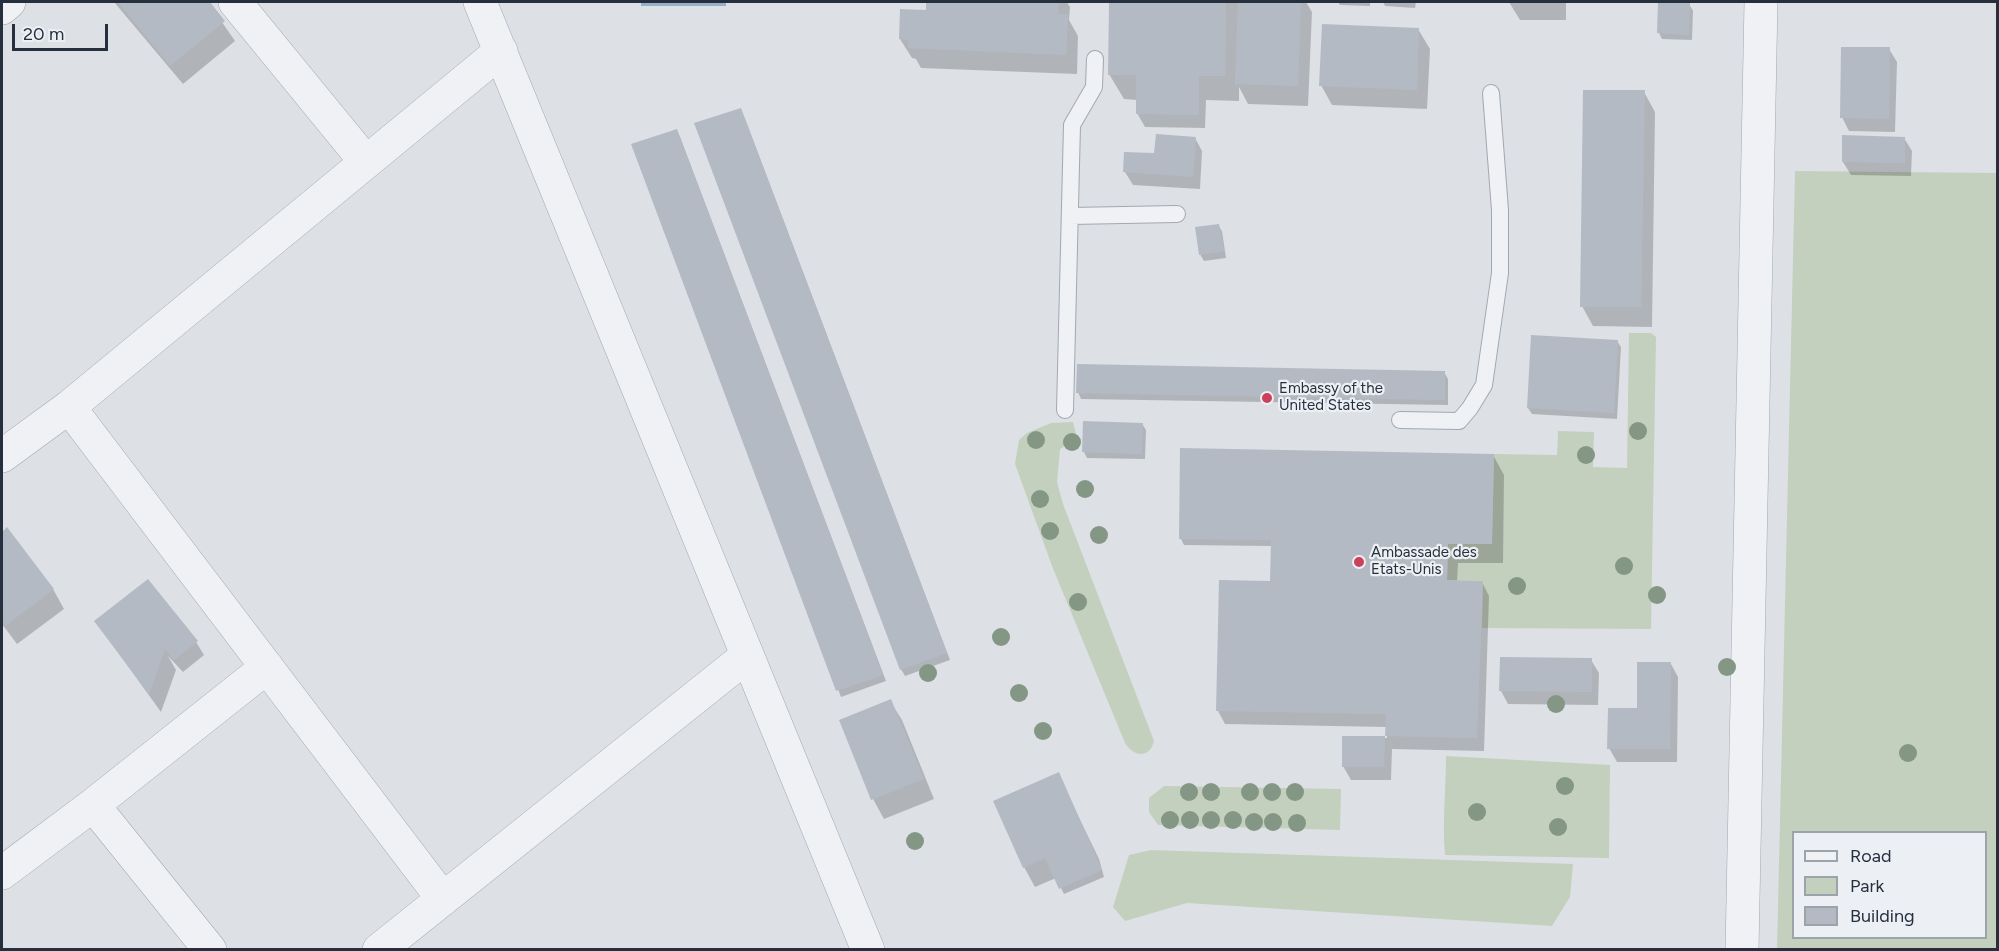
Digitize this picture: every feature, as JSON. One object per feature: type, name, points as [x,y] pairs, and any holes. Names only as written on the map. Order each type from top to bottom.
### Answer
[{"type":"street","points":[[2,8],[9,2]]},
{"type":"street","points":[[235,2],[366,162]]},
{"type":"street","points":[[480,2],[868,950]]},
{"type":"street","points":[[1742,950],[1761,2]]},
{"type":"street","points":[[2,456],[69,406],[501,51]]},
{"type":"street","points":[[69,406],[443,899]]},
{"type":"street","points":[[379,950],[747,656]]},
{"type":"street","points":[[2,873],[93,805],[267,667]]},
{"type":"street","points":[[93,805],[210,950]]},
{"type":"lane","points":[[1065,410],[1072,125],[1094,87],[1095,59]]},
{"type":"lane","points":[[1400,420],[1459,421],[1485,385],[1500,273],[1500,210],[1491,93]]},
{"type":"lane","points":[[1070,216],[1177,214]]},
{"type":"green space","points":[[1795,171],[1997,173],[1997,949],[1777,949]]},
{"type":"green space","points":[[1629,333],[1651,333],[1656,337],[1651,629],[1482,628],[1483,581],[1447,580],[1448,544],[1492,544],[1494,454],[1557,455],[1558,431],[1594,432],[1593,467],[1627,468]]},
{"type":"green space","points":[[1073,422],[1076,434],[1072,442],[1060,449],[1057,482],[1063,504],[1154,741],[1148,751],[1141,754],[1132,751],[1125,743],[1052,566],[1015,464],[1019,440],[1027,433],[1051,423]]},
{"type":"green space","points":[[1446,756],[1610,765],[1609,858],[1445,855]]},
{"type":"green space","points":[[1164,786],[1341,789],[1340,830],[1158,825],[1149,812],[1149,798]]},
{"type":"green space","points":[[1151,850],[1573,864],[1570,897],[1552,926],[1187,903],[1125,921],[1113,907],[1129,855]]},
{"type":"water","points":[[641,2],[726,2],[726,6],[641,6]]},
{"type":"building","points":[[118,2],[210,2],[225,21],[170,66]]},
{"type":"building","points":[[926,2],[1059,2],[1058,14],[1068,15],[1066,55],[908,48],[908,40],[899,39],[900,9],[926,10]]},
{"type":"building","points":[[1109,2],[1226,2],[1225,76],[1199,76],[1199,115],[1136,114],[1136,75],[1108,75]]},
{"type":"building","points":[[1238,2],[1301,2],[1298,86],[1235,84]]},
{"type":"building","points":[[1658,2],[1690,3],[1689,35],[1657,33]]},
{"type":"building","points":[[1322,24],[1419,28],[1417,90],[1319,86]]},
{"type":"building","points":[[1841,47],[1890,47],[1889,119],[1840,118]]},
{"type":"building","points":[[1583,90],[1645,90],[1641,307],[1580,307]]},
{"type":"building","points":[[741,108],[947,653],[900,670],[694,123]]},
{"type":"building","points":[[677,129],[883,675],[836,691],[631,144]]},
{"type":"building","points":[[1156,134],[1196,137],[1193,177],[1123,172],[1124,152],[1154,153]]},
{"type":"building","points":[[1842,135],[1905,137],[1905,163],[1842,162]]},
{"type":"building","points":[[1219,224],[1224,251],[1199,255],[1195,227]]},
{"type":"building","points":[[1531,335],[1618,340],[1614,413],[1527,408]]},
{"type":"building","points":[[1077,364],[1445,371],[1445,400],[1076,393]]},
{"type":"building","points":[[1083,421],[1143,423],[1142,454],[1082,452]]},
{"type":"building","points":[[1180,448],[1494,454],[1492,544],[1448,544],[1447,580],[1483,581],[1477,738],[1385,736],[1386,714],[1216,711],[1219,580],[1270,581],[1271,540],[1179,539]]},
{"type":"building","points":[[7,527],[54,589],[5,626],[2,621],[2,532]]},
{"type":"building","points":[[148,579],[198,641],[174,660],[165,649],[149,694],[94,621]]},
{"type":"building","points":[[1500,657],[1592,658],[1592,692],[1499,691]]},
{"type":"building","points":[[1637,662],[1671,662],[1670,749],[1607,749],[1608,708],[1637,708]]},
{"type":"building","points":[[891,699],[924,779],[871,800],[839,720]]},
{"type":"building","points":[[1342,736],[1385,736],[1384,767],[1342,767]]},
{"type":"building","points":[[1059,772],[1102,870],[1059,889],[1045,858],[1023,868],[993,801]]},
{"type":"place","name":"Embassy of the United States","points":[[1267,398]]},
{"type":"place","name":"Ambassade des Etats-Unis","points":[[1359,562]]}]
